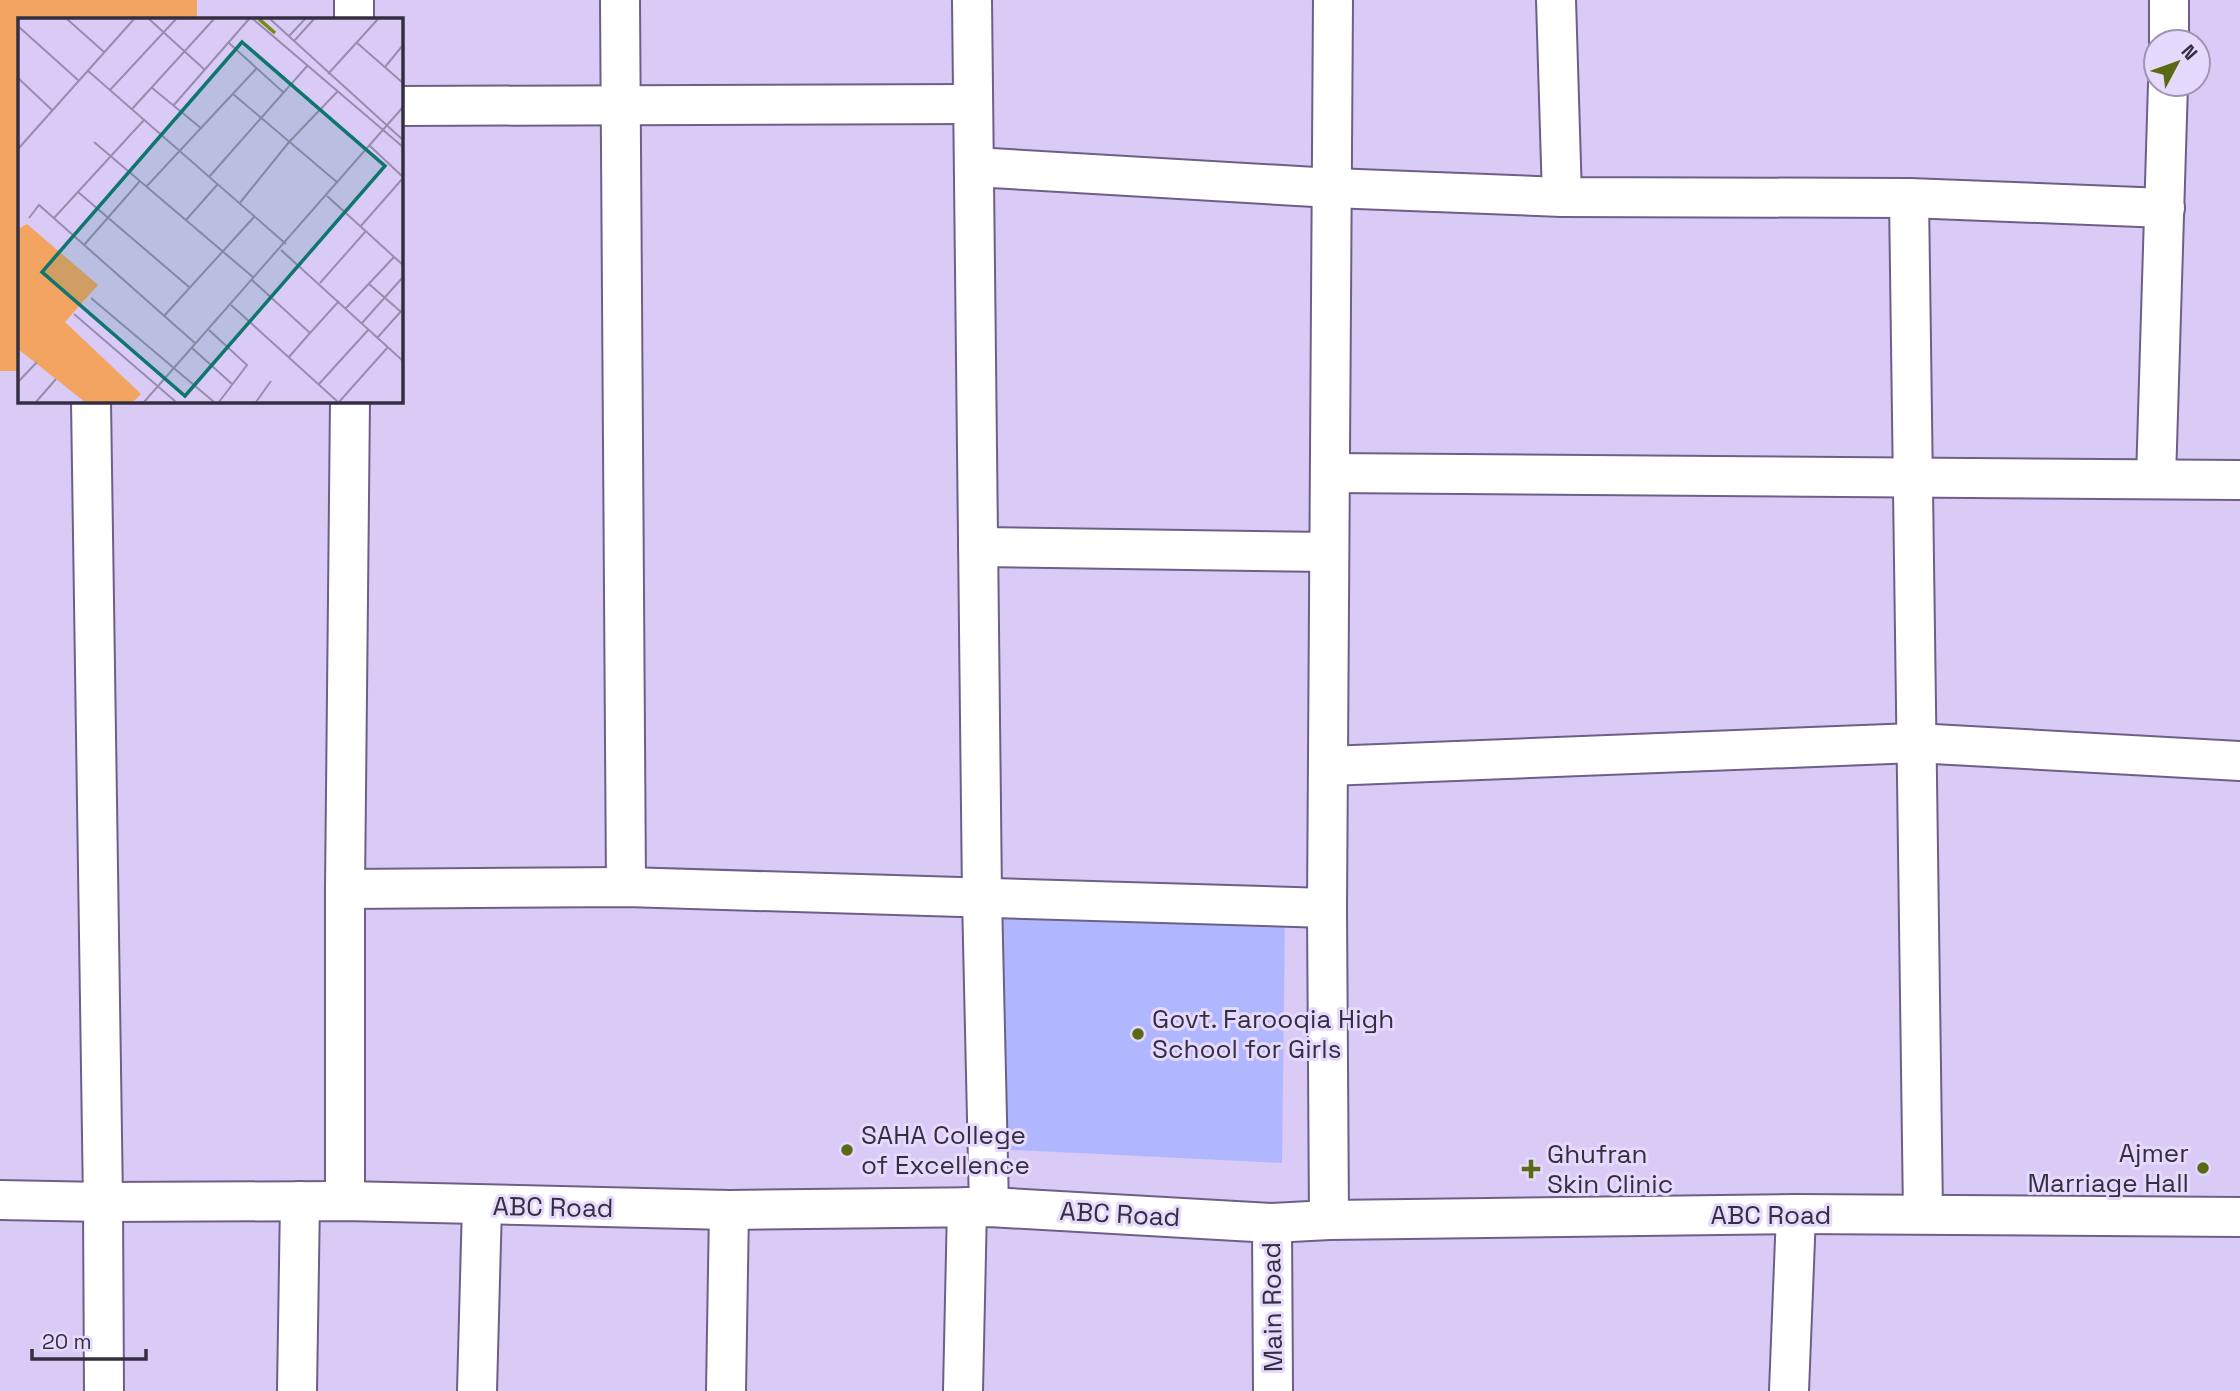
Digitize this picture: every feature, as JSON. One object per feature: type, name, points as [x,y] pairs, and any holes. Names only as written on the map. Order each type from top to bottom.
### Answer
[{"type":"street","points":[[354,0],[354,18]]},
{"type":"street","points":[[620,0],[626,887]]},
{"type":"street","points":[[963,1391],[978,1207],[982,898],[972,0]]},
{"type":"street","points":[[1329,1220],[1328,766],[1332,0]]},
{"type":"street","points":[[1556,0],[1562,197]]},
{"type":"street","points":[[2169,0],[2169,28]]},
{"type":"street","points":[[2157,479],[2168,98]]},
{"type":"street","points":[[402,106],[974,104]]},
{"type":"street","points":[[974,167],[1332,188],[1562,197],[1909,198],[2165,208]]},
{"type":"street","points":[[1909,198],[1923,1214]]},
{"type":"street","points":[[91,402],[104,1391]]},
{"type":"street","points":[[345,1201],[350,402]]},
{"type":"street","points":[[1330,473],[2240,480]]},
{"type":"street","points":[[978,547],[1329,552]]},
{"type":"street","points":[[1328,766],[1915,743],[2240,761]]},
{"type":"street","points":[[345,890],[626,887],[1328,908]]},
{"type":"street","name":"ABC Road","points":[[0,1200],[345,1201],[729,1210],[978,1207],[1272,1223],[1796,1214],[2240,1217]]},
{"type":"street","points":[[296,1391],[300,1201]]},
{"type":"street","points":[[478,1391],[482,1205]]},
{"type":"street","points":[[726,1391],[729,1210]]},
{"type":"street","points":[[1789,1391],[1796,1214]]},
{"type":"street","name":"Main Road","points":[[1272,1223],[1273,1391]]},
{"type":"shaded area","points":[[0,0],[197,0],[197,18],[18,18],[18,371],[0,371]]},
{"type":"building","name":"Govt. Farooqia High School for Girls","points":[[992,909],[1285,920],[1282,1163],[994,1149]]},
{"type":"place","name":"Govt. Farooqia High School for Girls","points":[[1138,1034]]},
{"type":"place","name":"SAHA College of Excellence","points":[[847,1150]]},
{"type":"place","name":"Ajmer Marriage Hall","points":[[2203,1168]]},
{"type":"place","name":"Ghufran Skin Clinic","points":[[1531,1169]]}]
